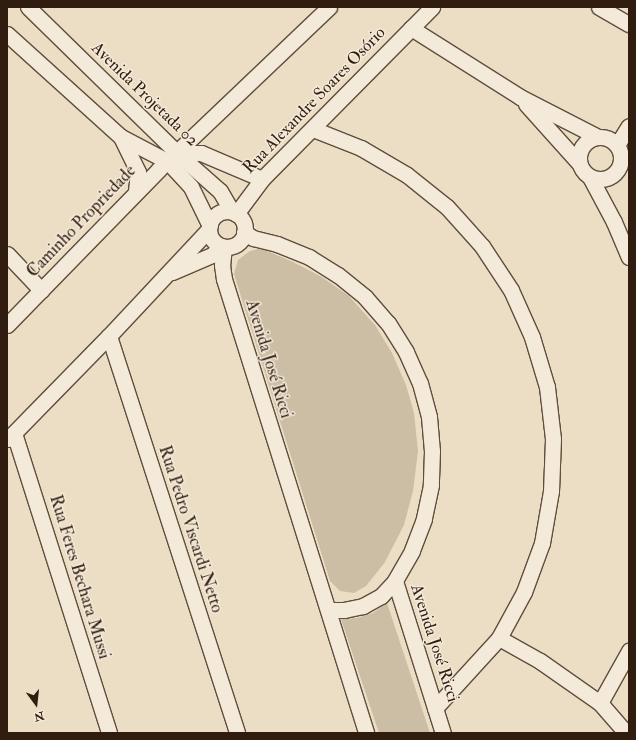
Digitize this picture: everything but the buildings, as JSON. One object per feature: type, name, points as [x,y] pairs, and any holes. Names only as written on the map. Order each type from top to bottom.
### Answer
[{"type":"street","name":"Avenida Projetada 02","points":[[28,7],[172,157],[220,191],[240,217]]},
{"type":"street","name":"Caminho Propriedade","points":[[7,325],[136,192],[329,7]]},
{"type":"street","name":"Rua Alexandre Soares Osório","points":[[240,217],[262,179],[432,7]]},
{"type":"street","points":[[599,7],[629,24]]},
{"type":"street","points":[[411,28],[520,98],[598,137],[612,140],[622,151]]},
{"type":"street","name":"Avenida Projetada 02","points":[[7,34],[121,137],[172,157],[191,187],[209,227]]},
{"type":"street","points":[[520,98],[590,177],[614,222],[629,257]]},
{"type":"street","points":[[614,222],[617,175],[629,126]]},
{"type":"street","points":[[313,129],[362,148],[407,175],[447,208],[482,246],[511,290],[532,337],[547,387],[553,439],[551,492],[542,543],[524,592],[499,638],[435,708]]},
{"type":"street","name":"Avenida Projetada 02","points":[[121,137],[138,172],[136,192]]},
{"type":"street","points":[[578,162],[581,148],[592,138],[598,137]]},
{"type":"street","points":[[172,157],[201,153],[262,179]]},
{"type":"street","points":[[590,177],[598,180],[617,175]]},
{"type":"street","points":[[11,436],[169,273],[209,227],[215,216],[226,212],[240,217],[238,243],[231,246],[223,246],[211,238],[209,227]]},
{"type":"street","name":"Avenida José Ricci","points":[[240,217],[253,238],[277,244],[309,257],[338,275],[360,293],[388,323],[406,352],[417,377],[429,417],[432,451],[431,485],[424,519],[414,545],[395,581],[444,733]]},
{"type":"street","points":[[169,273],[212,255],[223,246]]},
{"type":"street","name":"Avenida José Ricci","points":[[223,246],[222,265],[224,280],[366,733]]},
{"type":"street","points":[[7,254],[41,290]]},
{"type":"street","name":"Rua Pedro Viscardi Netto","points":[[109,336],[237,733]]},
{"type":"street","name":"Rua Feres Bechara Mussi","points":[[11,436],[109,733]]},
{"type":"street","points":[[328,610],[344,610],[363,606],[381,596],[395,581]]},
{"type":"street","points":[[499,638],[540,661],[600,703],[626,733]]},
{"type":"street","points":[[600,703],[629,651]]},
{"type":"shaded area","points":[[258,249],[265,250],[293,262],[320,276],[348,295],[375,325],[392,353],[406,385],[414,413],[418,451],[413,491],[404,525],[385,562],[366,586],[354,593],[340,591],[330,581],[234,274],[238,260],[250,251]]},
{"type":"shaded area","points":[[387,603],[430,733],[379,733],[341,619],[357,618],[373,613]]}]
